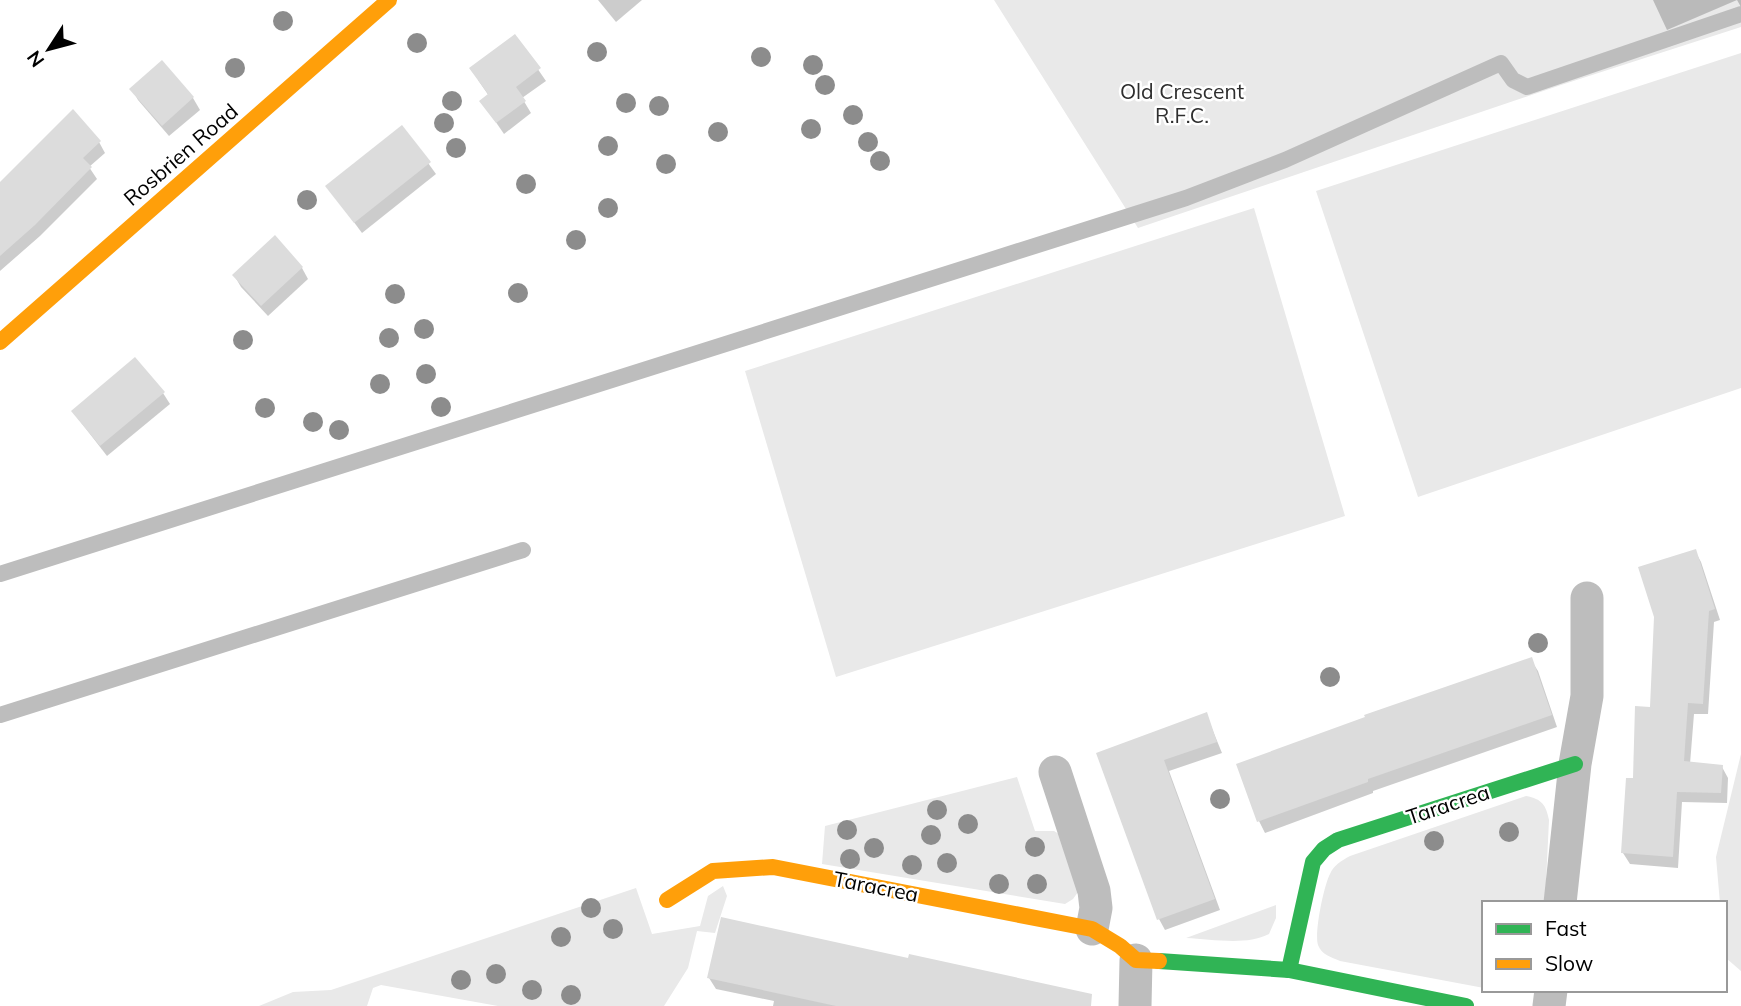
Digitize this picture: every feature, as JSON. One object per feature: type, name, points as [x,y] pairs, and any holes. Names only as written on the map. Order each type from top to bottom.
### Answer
[{"type":"street","name":"Rosbrien Road","points":[[0,342],[389,0]]},
{"type":"street","points":[[1560,901],[1575,764],[1588,682],[1587,598]]},
{"type":"street","name":"Taracrea","points":[[1289,970],[1307,879],[1313,862],[1325,849],[1338,840],[1575,764]]},
{"type":"street","points":[[1055,772],[1094,891],[1096,908],[1092,929]]},
{"type":"street","name":"Taracrea","points":[[667,900],[713,871],[773,867],[1092,929],[1113,941],[1136,960]]},
{"type":"street","points":[[1135,1006],[1136,960],[1289,970],[1466,1006]]},
{"type":"lane","points":[[0,574],[1186,198],[1285,160],[1501,63],[1513,80],[1527,87],[1741,14]]},
{"type":"lane","points":[[0,715],[523,550]]},
{"type":"green space","name":"Old Crescent R.F.C.","points":[[994,0],[1741,0],[1741,27],[1138,228]]},
{"type":"green space","points":[[1741,53],[1741,388],[1418,497],[1316,191]]},
{"type":"green space","points":[[1254,208],[1345,516],[836,677],[745,371]]},
{"type":"green space","points":[[1741,754],[1741,971],[1727,959],[1727,901],[1720,901],[1716,857]]},
{"type":"green space","points":[[1017,777],[1035,831],[1054,831],[1059,834],[1078,892],[1065,904],[822,864],[825,826]]},
{"type":"green space","points":[[1526,796],[1542,804],[1549,820],[1545,901],[1482,901],[1482,988],[1340,961],[1322,951],[1318,945],[1317,930],[1328,880],[1334,868],[1350,856]]},
{"type":"green space","points":[[723,886],[727,896],[715,933],[697,931],[688,968],[664,1006],[498,1006],[381,985],[373,988],[367,1006],[259,1006],[293,992],[331,990],[636,888],[652,934],[700,926],[708,896]]},
{"type":"green space","points":[[1276,905],[1276,918],[1269,934],[1260,938],[1229,941],[1186,938]]},
{"type":"building","points":[[515,34],[541,68],[516,87],[526,101],[496,123],[479,101],[488,94],[469,68]]},
{"type":"building","points":[[162,60],[194,97],[162,126],[129,89]]},
{"type":"building","points":[[73,109],[101,141],[83,158],[92,167],[0,256],[0,182]]},
{"type":"building","points":[[402,125],[431,162],[354,223],[325,186]]},
{"type":"building","points":[[275,235],[303,267],[261,306],[232,275]]},
{"type":"building","points":[[135,357],[165,392],[100,446],[71,411]]},
{"type":"building","points":[[1696,549],[1715,609],[1709,611],[1703,704],[1688,703],[1684,761],[1723,765],[1721,793],[1677,792],[1673,857],[1621,853],[1626,778],[1633,778],[1635,706],[1650,707],[1654,617],[1638,567]]},
{"type":"building","points":[[1532,657],[1552,715],[1368,779],[1368,782],[1257,822],[1236,764],[1365,717],[1364,715]]},
{"type":"building","points":[[1207,712],[1217,742],[1164,760],[1215,899],[1157,920],[1096,753]]},
{"type":"building","points":[[721,917],[908,958],[909,954],[1092,994],[1091,1006],[836,1006],[707,978]]},
{"type":"traffic: fast","points":[[1289,970],[1313,862],[1324,849],[1338,840],[1575,764]]},
{"type":"traffic: fast","points":[[1159,961],[1289,970],[1466,1006]]},
{"type":"traffic: slow","points":[[0,342],[389,0]]},
{"type":"traffic: slow","points":[[667,900],[713,871],[773,867],[1092,929],[1120,946],[1136,960],[1159,961]]}]
